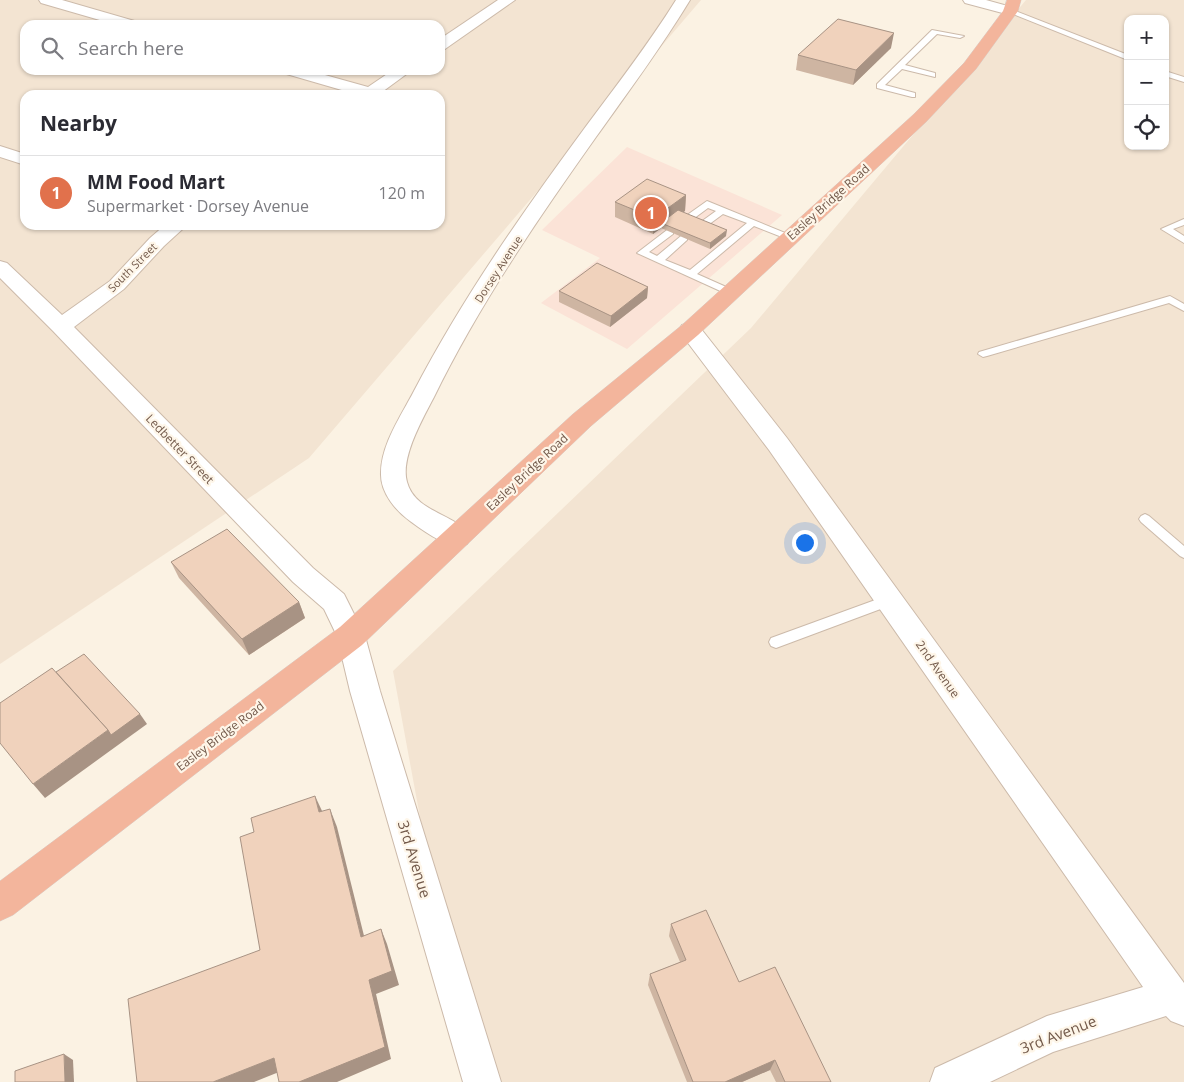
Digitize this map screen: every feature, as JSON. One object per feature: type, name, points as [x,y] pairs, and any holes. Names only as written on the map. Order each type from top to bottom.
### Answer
[{"type":"highway","name":"Easley Bridge Road","points":[[0,903],[351,636],[582,420],[690,330],[943,96],[970,66],[1012,5]]},
{"type":"street","points":[[46,0],[116,20]]},
{"type":"street","points":[[487,0],[505,2]]},
{"type":"street","name":"Dorsey Avenue","points":[[458,537],[409,507],[399,495],[394,480],[394,468],[402,438],[432,376],[490,280],[590,133],[654,47],[683,0]]},
{"type":"street","points":[[970,0],[1012,5]]},
{"type":"street","points":[[445,43],[505,2]]},
{"type":"street","points":[[305,75],[355,90]]},
{"type":"street","points":[[374,90],[396,75]]},
{"type":"street","points":[[0,150],[20,158]]},
{"type":"street","name":"South Street","points":[[61,326],[117,285],[157,242],[171,230]]},
{"type":"street","name":"Ledbetter Street","points":[[0,267],[61,326],[303,575],[334,602],[351,636]]},
{"type":"street","name":"2nd Avenue","points":[[690,330],[778,444],[889,600],[1180,999]]},
{"type":"street","name":"3rd Avenue","points":[[351,636],[365,691],[482,1082]]},
{"type":"street","name":"3rd Avenue","points":[[949,1082],[1047,1035],[1180,999]]},
{"type":"lane","points":[[1012,5],[1124,56]]},
{"type":"lane","points":[[912,95],[880,86],[935,32],[960,36]]},
{"type":"lane","points":[[900,66],[932,74]]},
{"type":"lane","points":[[1169,74],[1184,80]]},
{"type":"lane","points":[[686,220],[707,204],[790,237]]},
{"type":"lane","points":[[701,226],[722,210]]},
{"type":"lane","points":[[1184,222],[1166,229],[1184,240]]},
{"type":"lane","points":[[690,275],[752,223]]},
{"type":"lane","points":[[670,232],[642,253],[730,292]]},
{"type":"lane","points":[[659,260],[684,238]]},
{"type":"lane","points":[[983,354],[1170,299],[1184,308]]},
{"type":"lane","points":[[1145,519],[1184,553]]},
{"type":"lane","points":[[776,642],[889,600]]},
{"type":"shaded area","points":[[0,0],[701,0],[309,458],[0,664]]},
{"type":"shaded area","points":[[1026,0],[1184,0],[1184,1082],[469,1082],[393,671],[751,328]]},
{"type":"shaded area","points":[[627,147],[782,215],[627,349],[541,303],[600,258],[542,230]]},
{"type":"building","points":[[838,19],[894,33],[856,70],[798,55]]},
{"type":"building","points":[[647,179],[686,195],[654,218],[615,202]]},
{"type":"building","points":[[678,210],[727,230],[710,243],[661,223]]},
{"type":"building","points":[[597,263],[648,287],[611,316],[559,291]]},
{"type":"building","points":[[227,529],[299,602],[242,639],[171,562]]},
{"type":"building","points":[[84,654],[140,714],[111,735],[56,672]]},
{"type":"building","points":[[52,668],[108,730],[33,784],[0,743],[0,703]]},
{"type":"building","points":[[315,796],[319,812],[330,809],[361,937],[381,929],[392,971],[369,980],[385,1047],[299,1082],[279,1082],[274,1058],[213,1082],[137,1082],[128,999],[260,950],[240,837],[254,832],[251,818]]},
{"type":"building","points":[[706,910],[739,982],[775,967],[831,1082],[785,1082],[775,1060],[725,1082],[693,1082],[650,974],[686,960],[671,924]]},
{"type":"building","points":[[64,1054],[65,1082],[15,1082],[15,1071]]},
{"type":"place","name":"MM Food Mart","points":[[651,213]]}]
